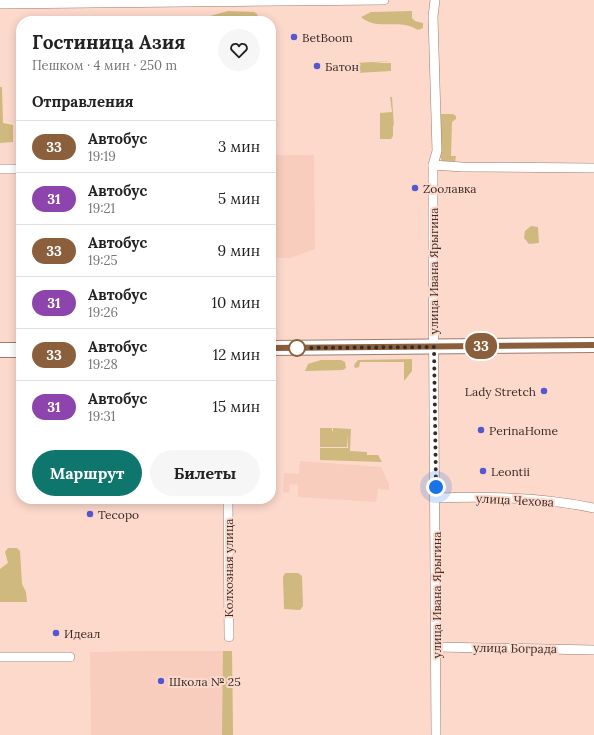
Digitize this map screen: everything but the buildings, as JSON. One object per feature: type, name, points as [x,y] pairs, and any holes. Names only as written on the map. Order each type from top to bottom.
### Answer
[{"type":"main road","points":[[276,348],[594,345]]},
{"type":"main road","points":[[0,350],[16,350]]},
{"type":"street","points":[[0,4],[384,0]]},
{"type":"street","name":"улица Ивана Ярыгина","points":[[434,0],[433,17],[437,151],[433,165],[436,498],[436,735]]},
{"type":"street","points":[[433,165],[462,167],[594,168]]},
{"type":"street","points":[[0,169],[16,169]]},
{"type":"street","name":"улица Чехова","points":[[436,498],[516,499],[579,505],[594,508]]},
{"type":"street","name":"Колхозная улица","points":[[228,504],[228,638]]},
{"type":"street","name":"улица Бограда","points":[[436,647],[594,650]]},
{"type":"street","points":[[0,657],[70,657]]},
{"type":"shaded area","points":[[228,11],[254,12],[258,16],[210,16]]},
{"type":"shaded area","points":[[412,11],[412,18],[415,21],[423,23],[423,28],[418,30],[411,26],[374,24],[361,17],[371,12]]},
{"type":"shaded area","points":[[391,61],[373,63],[391,63],[391,71],[357,73],[355,63]]},
{"type":"shaded area","points":[[0,87],[2,87],[3,123],[13,125],[13,142],[0,143]]},
{"type":"shaded area","points":[[390,97],[392,97],[394,127],[393,124],[393,136],[391,139],[380,139],[380,113],[392,112]]},
{"type":"shaded area","points":[[440,114],[453,114],[456,116],[456,119],[452,122],[451,156],[456,156],[455,162],[442,161],[440,156]]},
{"type":"shaded area","points":[[276,155],[314,155],[315,249],[290,258],[276,258]]},
{"type":"shaded area","points":[[531,226],[538,227],[539,243],[529,244],[524,238],[525,231]]},
{"type":"shaded area","points":[[412,359],[412,371],[404,381],[404,362],[360,362],[359,367],[355,368],[354,365],[358,360]]},
{"type":"shaded area","points":[[321,360],[341,360],[345,362],[346,368],[343,370],[305,371],[308,364]]},
{"type":"shaded area","points":[[320,428],[332,428],[332,431],[348,432],[333,431],[333,428],[351,429],[350,451],[367,452],[367,455],[378,455],[382,462],[320,460],[320,448],[348,448],[348,435],[347,447],[320,447]]},
{"type":"shaded area","points":[[300,461],[381,467],[389,484],[389,490],[378,489],[376,502],[298,497],[298,485],[290,484],[289,493],[283,492],[284,473],[299,474]]},
{"type":"shaded area","points":[[8,548],[17,548],[20,551],[22,584],[26,592],[27,602],[0,602],[0,569],[8,563],[5,552]]},
{"type":"shaded area","points":[[285,573],[298,573],[302,576],[303,606],[300,610],[284,609],[283,577]]},
{"type":"shaded area","points":[[223,651],[232,651],[233,735],[222,735]]},
{"type":"shaded area","name":"Школа № 25","points":[[232,651],[233,735],[91,735],[90,652]]},
{"type":"bus line","name":"33","points":[[276,348],[594,345]]},
{"type":"place","name":"BetBoom","points":[[294,37]]},
{"type":"place","name":"Батон","points":[[317,66]]},
{"type":"place","name":"Zooлавка","points":[[415,188]]},
{"type":"place","name":"Lady Stretch","points":[[544,391]]},
{"type":"place","name":"PerinaHome","points":[[481,430]]},
{"type":"place","name":"Leontii","points":[[483,471]]},
{"type":"place","name":"Тесоро","points":[[90,514]]},
{"type":"place","name":"Идеал","points":[[56,633]]},
{"type":"place","name":"Школа № 25","points":[[161,681]]},
{"type":"route","points":[[297,348],[434,347],[436,487]]}]
